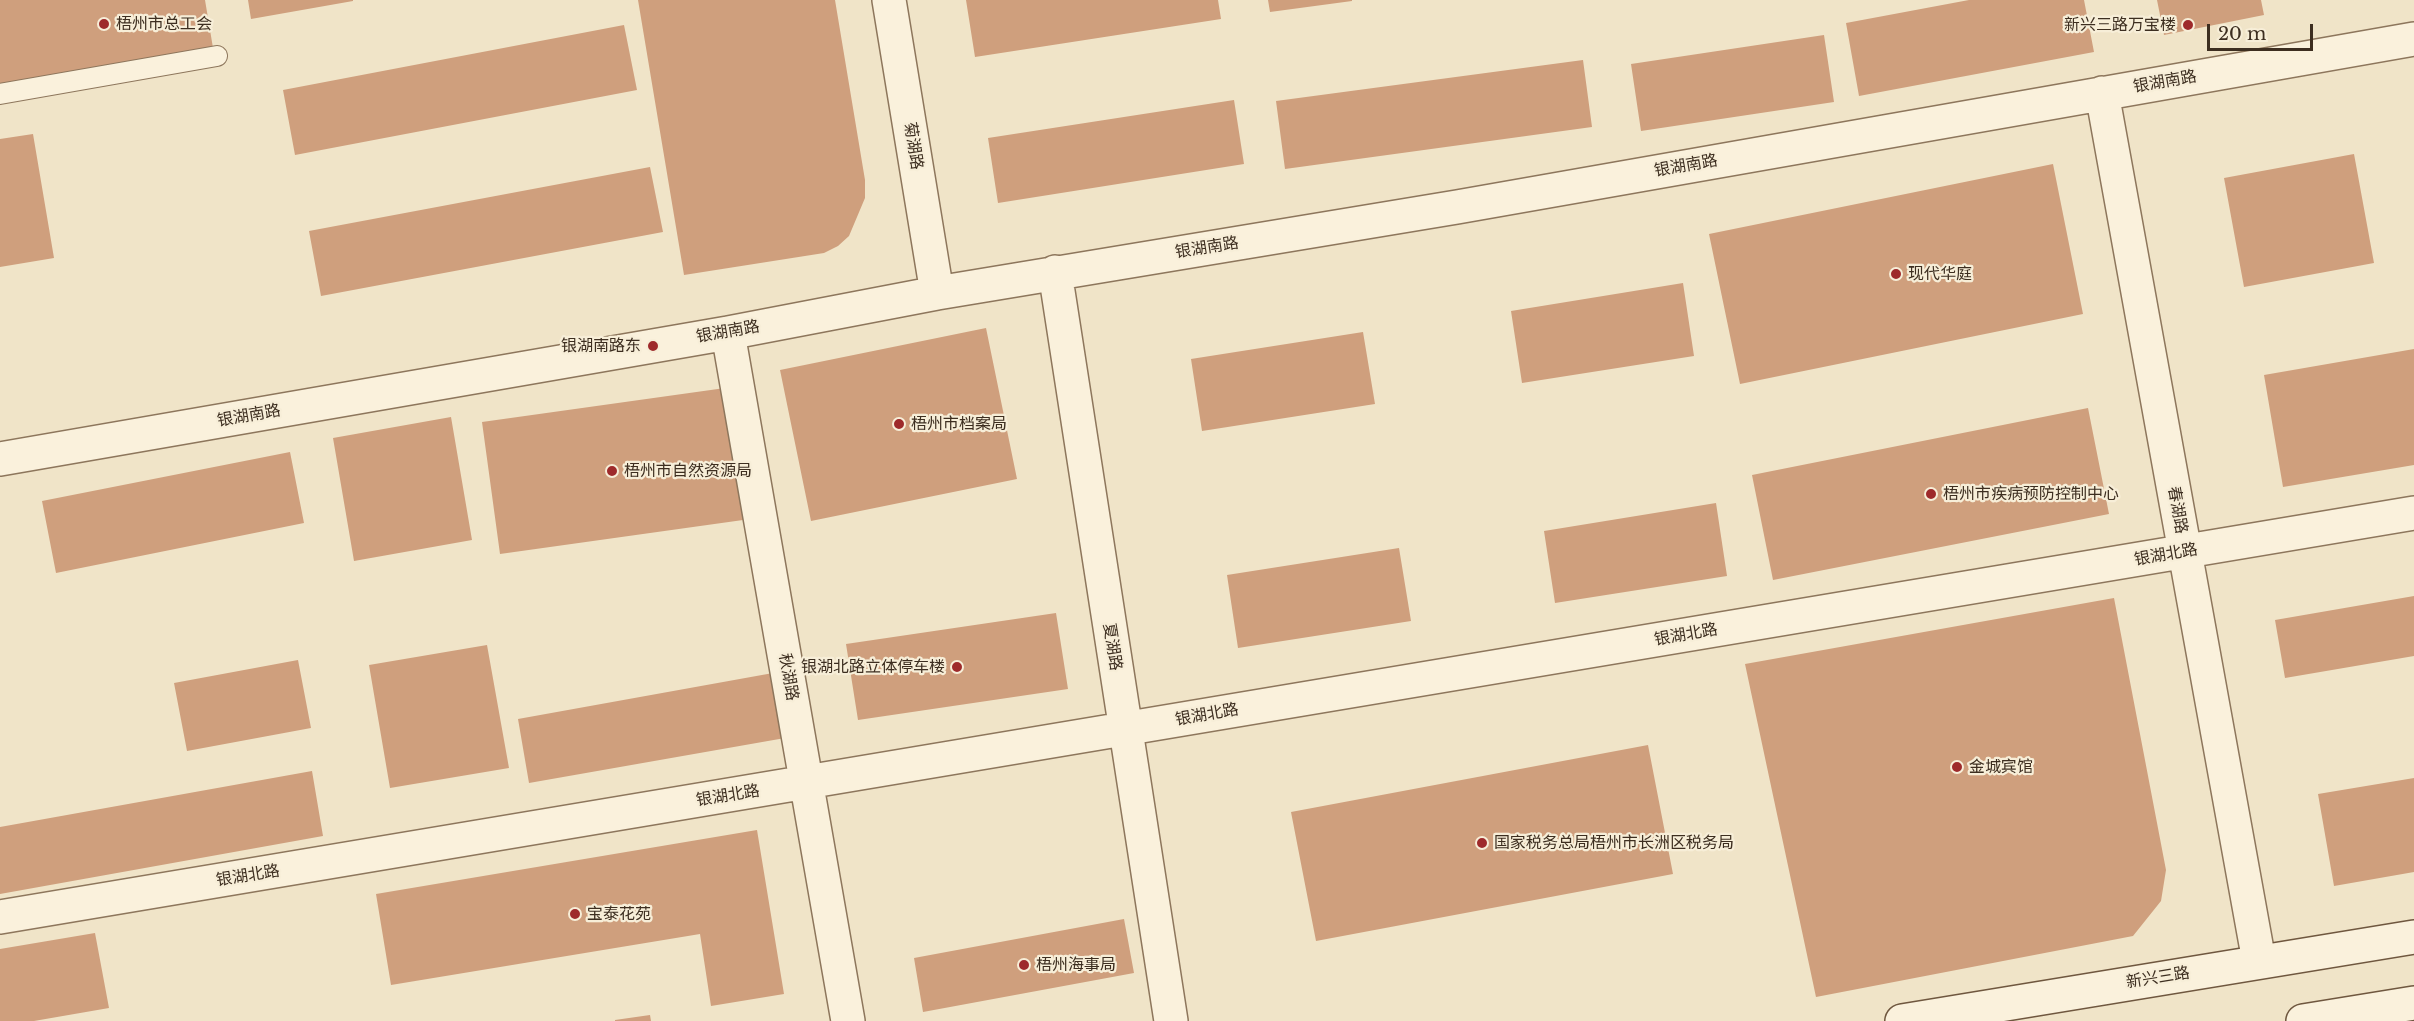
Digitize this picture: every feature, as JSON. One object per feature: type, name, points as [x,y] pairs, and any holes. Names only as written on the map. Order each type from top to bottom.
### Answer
[{"type":"street","name":"菊湖路","points":[[889,0],[937,293]]},
{"type":"street","name":"银湖南路","points":[[0,459],[728,333],[937,293],[1457,207],[2414,39]]},
{"type":"street","name":"春湖路","points":[[2102,93],[2259,961]]},
{"type":"street","name":"夏湖路","points":[[1055,273],[1171,1021]]},
{"type":"street","name":"秋湖路","points":[[728,333],[848,1021]]},
{"type":"street","name":"银湖北路","points":[[0,917],[2414,513]]},
{"type":"street","name":"新兴三路","points":[[1902,1021],[2414,937]]},
{"type":"street","points":[[2302,1021],[2414,1003]]},
{"type":"lane","points":[[0,94],[217,56]]},
{"type":"building","name":"梧州市总工会","points":[[0,0],[205,0],[213,48],[0,84]]},
{"type":"building","points":[[248,0],[353,0],[353,1],[251,19]]},
{"type":"building","points":[[638,0],[835,0],[865,180],[865,198],[849,236],[838,246],[824,253],[684,275]]},
{"type":"building","points":[[966,0],[1218,0],[1221,19],[975,57]]},
{"type":"building","points":[[1268,0],[1352,0],[1352,1],[1270,12]]},
{"type":"building","points":[[1969,0],[2084,0],[2094,52],[1859,96],[1846,23]]},
{"type":"building","name":"新兴三路万宝楼","points":[[2157,0],[2261,0],[2264,15],[2164,35]]},
{"type":"building","points":[[624,25],[637,90],[295,155],[283,90]]},
{"type":"building","points":[[1824,35],[1834,102],[1641,131],[1631,64]]},
{"type":"building","points":[[1583,60],[1592,127],[1285,169],[1276,101]]},
{"type":"building","points":[[1234,100],[1244,164],[998,203],[988,138]]},
{"type":"building","points":[[33,134],[54,258],[0,267],[0,139]]},
{"type":"building","points":[[2354,154],[2374,263],[2244,287],[2224,178]]},
{"type":"building","name":"现代华庭","points":[[2053,164],[2083,314],[1740,384],[1709,234]]},
{"type":"building","points":[[650,167],[663,232],[321,296],[309,231]]},
{"type":"building","points":[[1683,283],[1694,356],[1522,383],[1511,311]]},
{"type":"building","name":"梧州市档案局","points":[[986,328],[1017,479],[811,521],[780,370]]},
{"type":"building","points":[[1363,332],[1375,404],[1202,431],[1191,359]]},
{"type":"building","points":[[2414,349],[2414,465],[2283,487],[2264,375]]},
{"type":"building","name":"梧州市自然资源局","points":[[725,388],[743,520],[500,554],[482,422]]},
{"type":"building","name":"梧州市疾病预防控制中心","points":[[2088,408],[2109,514],[1773,580],[1752,475]]},
{"type":"building","points":[[451,417],[472,540],[354,561],[333,438]]},
{"type":"building","points":[[290,452],[304,523],[56,573],[42,501]]},
{"type":"building","points":[[1716,503],[1727,576],[1555,603],[1544,531]]},
{"type":"building","points":[[1399,548],[1411,621],[1238,648],[1227,575]]},
{"type":"building","points":[[2414,596],[2414,656],[2285,678],[2275,620]]},
{"type":"building","name":"金城宾馆","points":[[2114,598],[2166,870],[2161,901],[2133,936],[1816,997],[1745,664]]},
{"type":"building","name":"银湖北路立体停车楼","points":[[1056,613],[1068,689],[858,720],[846,644]]},
{"type":"building","points":[[487,645],[509,768],[390,788],[369,665]]},
{"type":"building","points":[[298,660],[311,728],[187,751],[174,683]]},
{"type":"building","points":[[773,673],[785,738],[529,783],[518,719]]},
{"type":"building","name":"国家税务总局梧州市长洲区税务局","points":[[1648,745],[1673,874],[1316,941],[1291,812]]},
{"type":"building","points":[[312,771],[323,836],[0,894],[0,827]]},
{"type":"building","points":[[2414,778],[2414,872],[2334,886],[2318,794]]},
{"type":"building","name":"宝泰花苑","points":[[757,830],[784,994],[711,1006],[700,934],[391,985],[376,894]]},
{"type":"building","name":"梧州海事局","points":[[1124,919],[1134,973],[923,1012],[914,958]]},
{"type":"building","points":[[95,933],[109,1008],[34,1021],[0,1021],[0,949]]},
{"type":"building","points":[[650,1015],[651,1021],[615,1021],[615,1020]]},
{"type":"place","name":"梧州市总工会","points":[[104,24]]},
{"type":"place","name":"新兴三路万宝楼","points":[[2188,25]]},
{"type":"place","name":"现代华庭","points":[[1896,274]]},
{"type":"place","name":"银湖南路东","points":[[653,346]]},
{"type":"place","name":"梧州市档案局","points":[[899,424]]},
{"type":"place","name":"梧州市自然资源局","points":[[612,471]]},
{"type":"place","name":"梧州市疾病预防控制中心","points":[[1931,494]]},
{"type":"place","name":"银湖北路立体停车楼","points":[[957,667]]},
{"type":"place","name":"金城宾馆","points":[[1957,767]]},
{"type":"place","name":"国家税务总局梧州市长洲区税务局","points":[[1482,843]]},
{"type":"place","name":"宝泰花苑","points":[[575,914]]},
{"type":"place","name":"梧州海事局","points":[[1024,965]]}]
